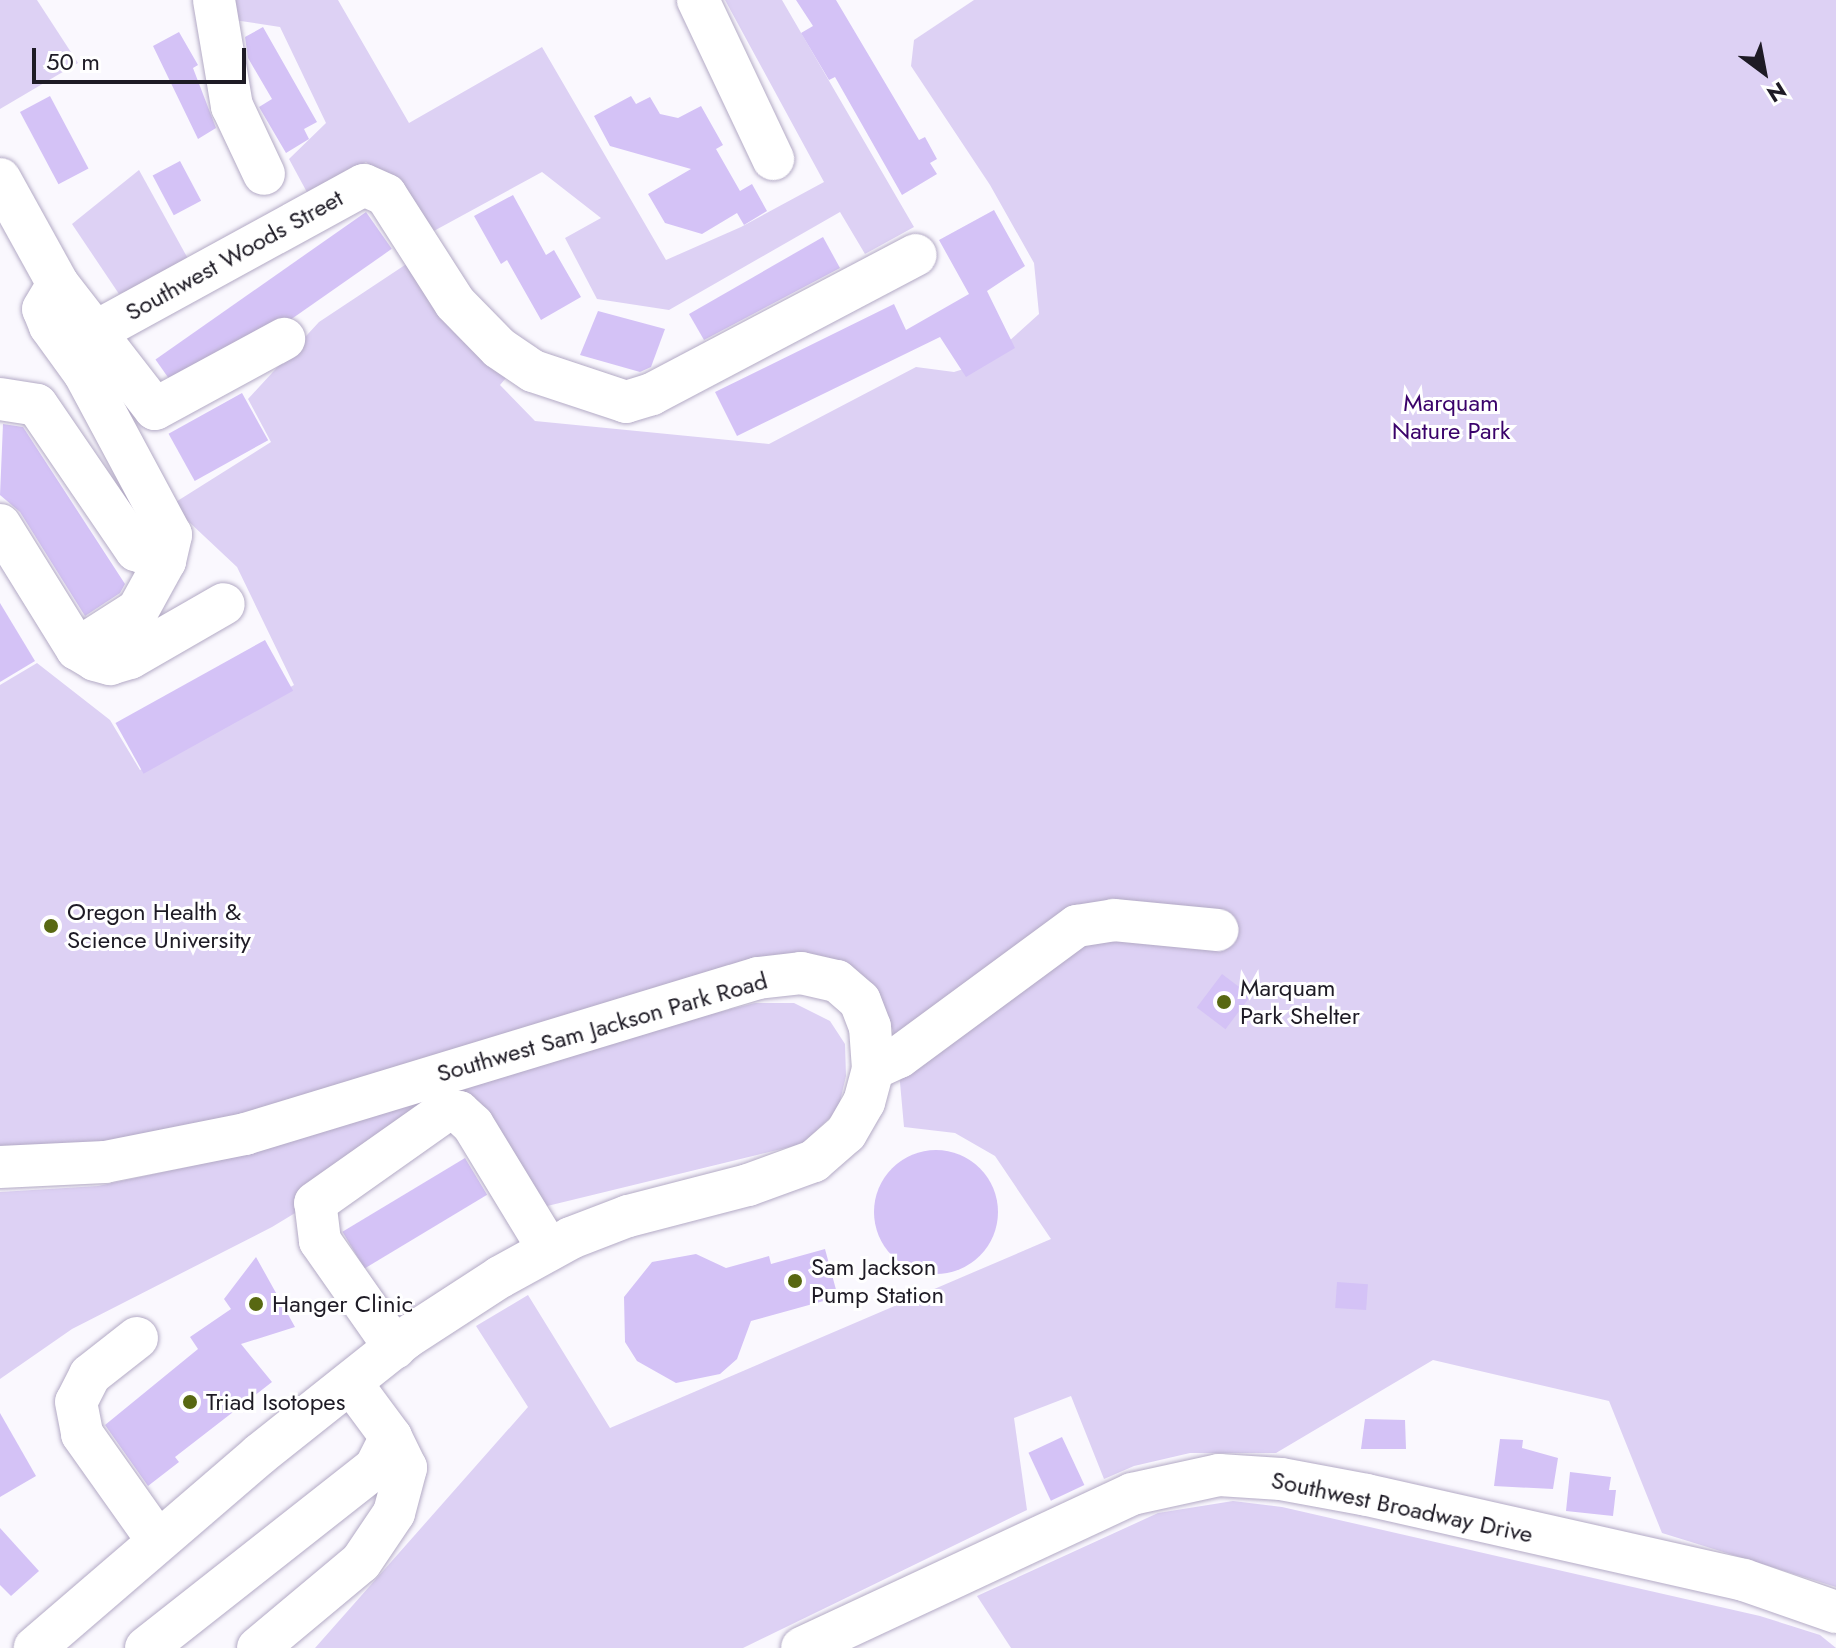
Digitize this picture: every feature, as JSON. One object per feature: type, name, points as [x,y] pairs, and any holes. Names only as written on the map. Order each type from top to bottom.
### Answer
[{"type":"street","points":[[214,0],[232,106],[264,174]]},
{"type":"street","points":[[698,0],[773,159]]},
{"type":"street","points":[[0,179],[58,284],[155,409],[284,339]]},
{"type":"street","name":"Southwest Woods Street","points":[[97,331],[355,188],[371,185],[386,195],[455,303],[499,348],[533,371],[610,400],[638,400],[916,255]]},
{"type":"street","points":[[58,284],[43,309],[50,326],[84,373],[171,535],[165,561],[138,610],[77,649]]},
{"type":"street","points":[[0,399],[37,405],[136,550],[165,561]]},
{"type":"street","points":[[0,525],[77,649],[110,664],[130,658],[224,604]]},
{"type":"street","points":[[873,1069],[899,1057],[1077,926],[1114,920],[1218,930]]},
{"type":"street","name":"Southwest Sam Jackson Park Road","points":[[0,1167],[105,1162],[245,1134],[674,1000],[782,974],[819,975],[852,993],[870,1027],[873,1069],[864,1102],[846,1133],[814,1161],[748,1185],[628,1216],[549,1250],[395,1348],[157,1540],[35,1648]]},
{"type":"street","points":[[395,1348],[320,1241],[315,1203],[444,1112],[459,1112],[473,1125],[549,1250]]},
{"type":"street","points":[[137,1338],[90,1375],[76,1402],[82,1434],[157,1540]]},
{"type":"street","points":[[258,1648],[361,1562],[394,1513],[406,1468],[391,1437],[351,1383]]},
{"type":"street","points":[[146,1648],[375,1468],[391,1437]]},
{"type":"street","name":"Southwest Broadway Drive","points":[[802,1648],[1118,1500],[1219,1475],[1281,1479],[1367,1495],[1744,1580],[1836,1612]]},
{"type":"green space","points":[[0,0],[37,0],[78,63],[0,109]]},
{"type":"green space","points":[[232,0],[338,0],[409,123],[542,47],[666,260],[741,227],[824,182],[725,0],[782,0],[914,227],[865,254],[840,212],[669,310],[597,299],[565,238],[601,218],[542,172],[432,232],[406,197],[366,162],[309,196],[289,159],[326,123],[280,27],[234,20]]},
{"type":"green space","name":"Marquam Nature Park","points":[[974,0],[1836,0],[1836,1587],[1662,1533],[1609,1401],[1433,1360],[1276,1453],[1190,1453],[1134,1466],[1104,1479],[1071,1396],[1014,1418],[1027,1510],[743,1648],[315,1648],[528,1407],[476,1326],[528,1295],[610,1428],[1051,1239],[995,1156],[955,1133],[904,1127],[896,1038],[885,1012],[758,958],[216,1124],[142,1141],[0,1149],[0,685],[37,663],[110,720],[140,770],[294,685],[237,567],[171,505],[271,442],[248,399],[319,322],[411,261],[511,372],[500,385],[535,421],[769,444],[916,367],[954,372],[986,362],[1039,314],[1034,263],[990,185],[911,66],[914,40]]},
{"type":"green space","points":[[139,170],[192,266],[119,294],[72,224]]},
{"type":"green space","points":[[755,1003],[794,1003],[830,1021],[845,1044],[846,1076],[838,1110],[802,1144],[539,1208],[475,1104],[272,1227],[72,1329],[0,1379],[0,1192],[98,1186],[192,1166],[478,1073]]},
{"type":"green space","points":[[1233,1501],[1282,1507],[1760,1616],[1820,1635],[1836,1648],[1011,1648],[977,1596],[1158,1513]]},
{"type":"building","points":[[796,0],[836,0],[919,140],[925,137],[937,159],[930,163],[937,174],[902,195],[835,77],[829,80],[801,33],[813,26]]},
{"type":"building","points":[[263,27],[317,122],[304,129],[309,139],[286,153],[259,107],[272,99],[248,58],[245,37]]},
{"type":"building","points":[[179,32],[198,65],[193,68],[216,128],[198,139],[153,46]]},
{"type":"building","points":[[50,96],[88,168],[58,184],[20,112]]},
{"type":"building","points":[[631,96],[636,104],[650,97],[660,114],[678,118],[701,106],[723,145],[716,149],[740,191],[752,184],[767,211],[744,225],[737,213],[702,234],[665,223],[648,194],[691,169],[610,146],[594,116]]},
{"type":"building","points":[[180,161],[201,201],[174,215],[153,176]]},
{"type":"building","points":[[513,195],[546,255],[554,250],[581,297],[541,320],[507,260],[501,264],[474,216]]},
{"type":"building","points":[[994,210],[1025,266],[987,291],[1015,348],[966,377],[940,337],[737,436],[715,392],[894,304],[906,330],[969,294],[939,240]]},
{"type":"building","points":[[366,212],[392,249],[181,396],[155,359]]},
{"type":"building","points":[[823,237],[840,268],[704,340],[689,314]]},
{"type":"building","points":[[598,311],[665,329],[651,367],[640,372],[580,355]]},
{"type":"building","points":[[242,393],[268,440],[195,481],[169,434]]},
{"type":"building","points":[[3,424],[23,427],[125,584],[120,593],[85,616],[20,512],[0,495]]},
{"type":"building","points":[[0,603],[35,661],[0,682]]},
{"type":"building","points":[[265,640],[293,691],[144,774],[115,723]]},
{"type":"building","name":"Marquam Park Shelter","points":[[1222,974],[1251,996],[1225,1029],[1197,1008]]},
{"type":"building","points":[[936,1150],[960,1155],[980,1168],[993,1188],[998,1212],[993,1236],[980,1256],[960,1269],[936,1274],[912,1269],[892,1256],[879,1236],[874,1212],[879,1188],[892,1168],[912,1155]]},
{"type":"building","points":[[465,1158],[487,1195],[365,1269],[342,1232]]},
{"type":"building","points":[[825,1249],[838,1297],[751,1321],[737,1359],[720,1374],[676,1383],[637,1361],[625,1342],[624,1297],[652,1262],[696,1254],[726,1268],[769,1256],[771,1264]]},
{"type":"building","name":"Triad Isotopes","points":[[256,1257],[295,1327],[241,1344],[272,1382],[175,1457],[179,1462],[148,1486],[105,1425],[198,1349],[190,1337],[231,1309],[224,1299]]},
{"type":"building","points":[[1337,1282],[1368,1284],[1366,1310],[1335,1308]]},
{"type":"building","points":[[0,1413],[36,1476],[0,1497]]},
{"type":"building","points":[[1365,1419],[1405,1420],[1406,1449],[1361,1449]]},
{"type":"building","points":[[1062,1437],[1084,1485],[1051,1501],[1028,1453]]},
{"type":"building","points":[[1500,1439],[1523,1440],[1522,1448],[1558,1458],[1553,1489],[1494,1486]]},
{"type":"building","points":[[1570,1472],[1611,1477],[1609,1490],[1616,1490],[1613,1516],[1566,1511]]},
{"type":"building","points":[[0,1528],[39,1571],[11,1596],[0,1585]]},
{"type":"place","name":"Oregon Health & Science University","points":[[51,926]]},
{"type":"place","name":"Marquam Park Shelter","points":[[1224,1002]]},
{"type":"place","name":"Sam Jackson Pump Station","points":[[795,1281]]},
{"type":"place","name":"Hanger Clinic","points":[[256,1304]]},
{"type":"place","name":"Triad Isotopes","points":[[190,1402]]}]
